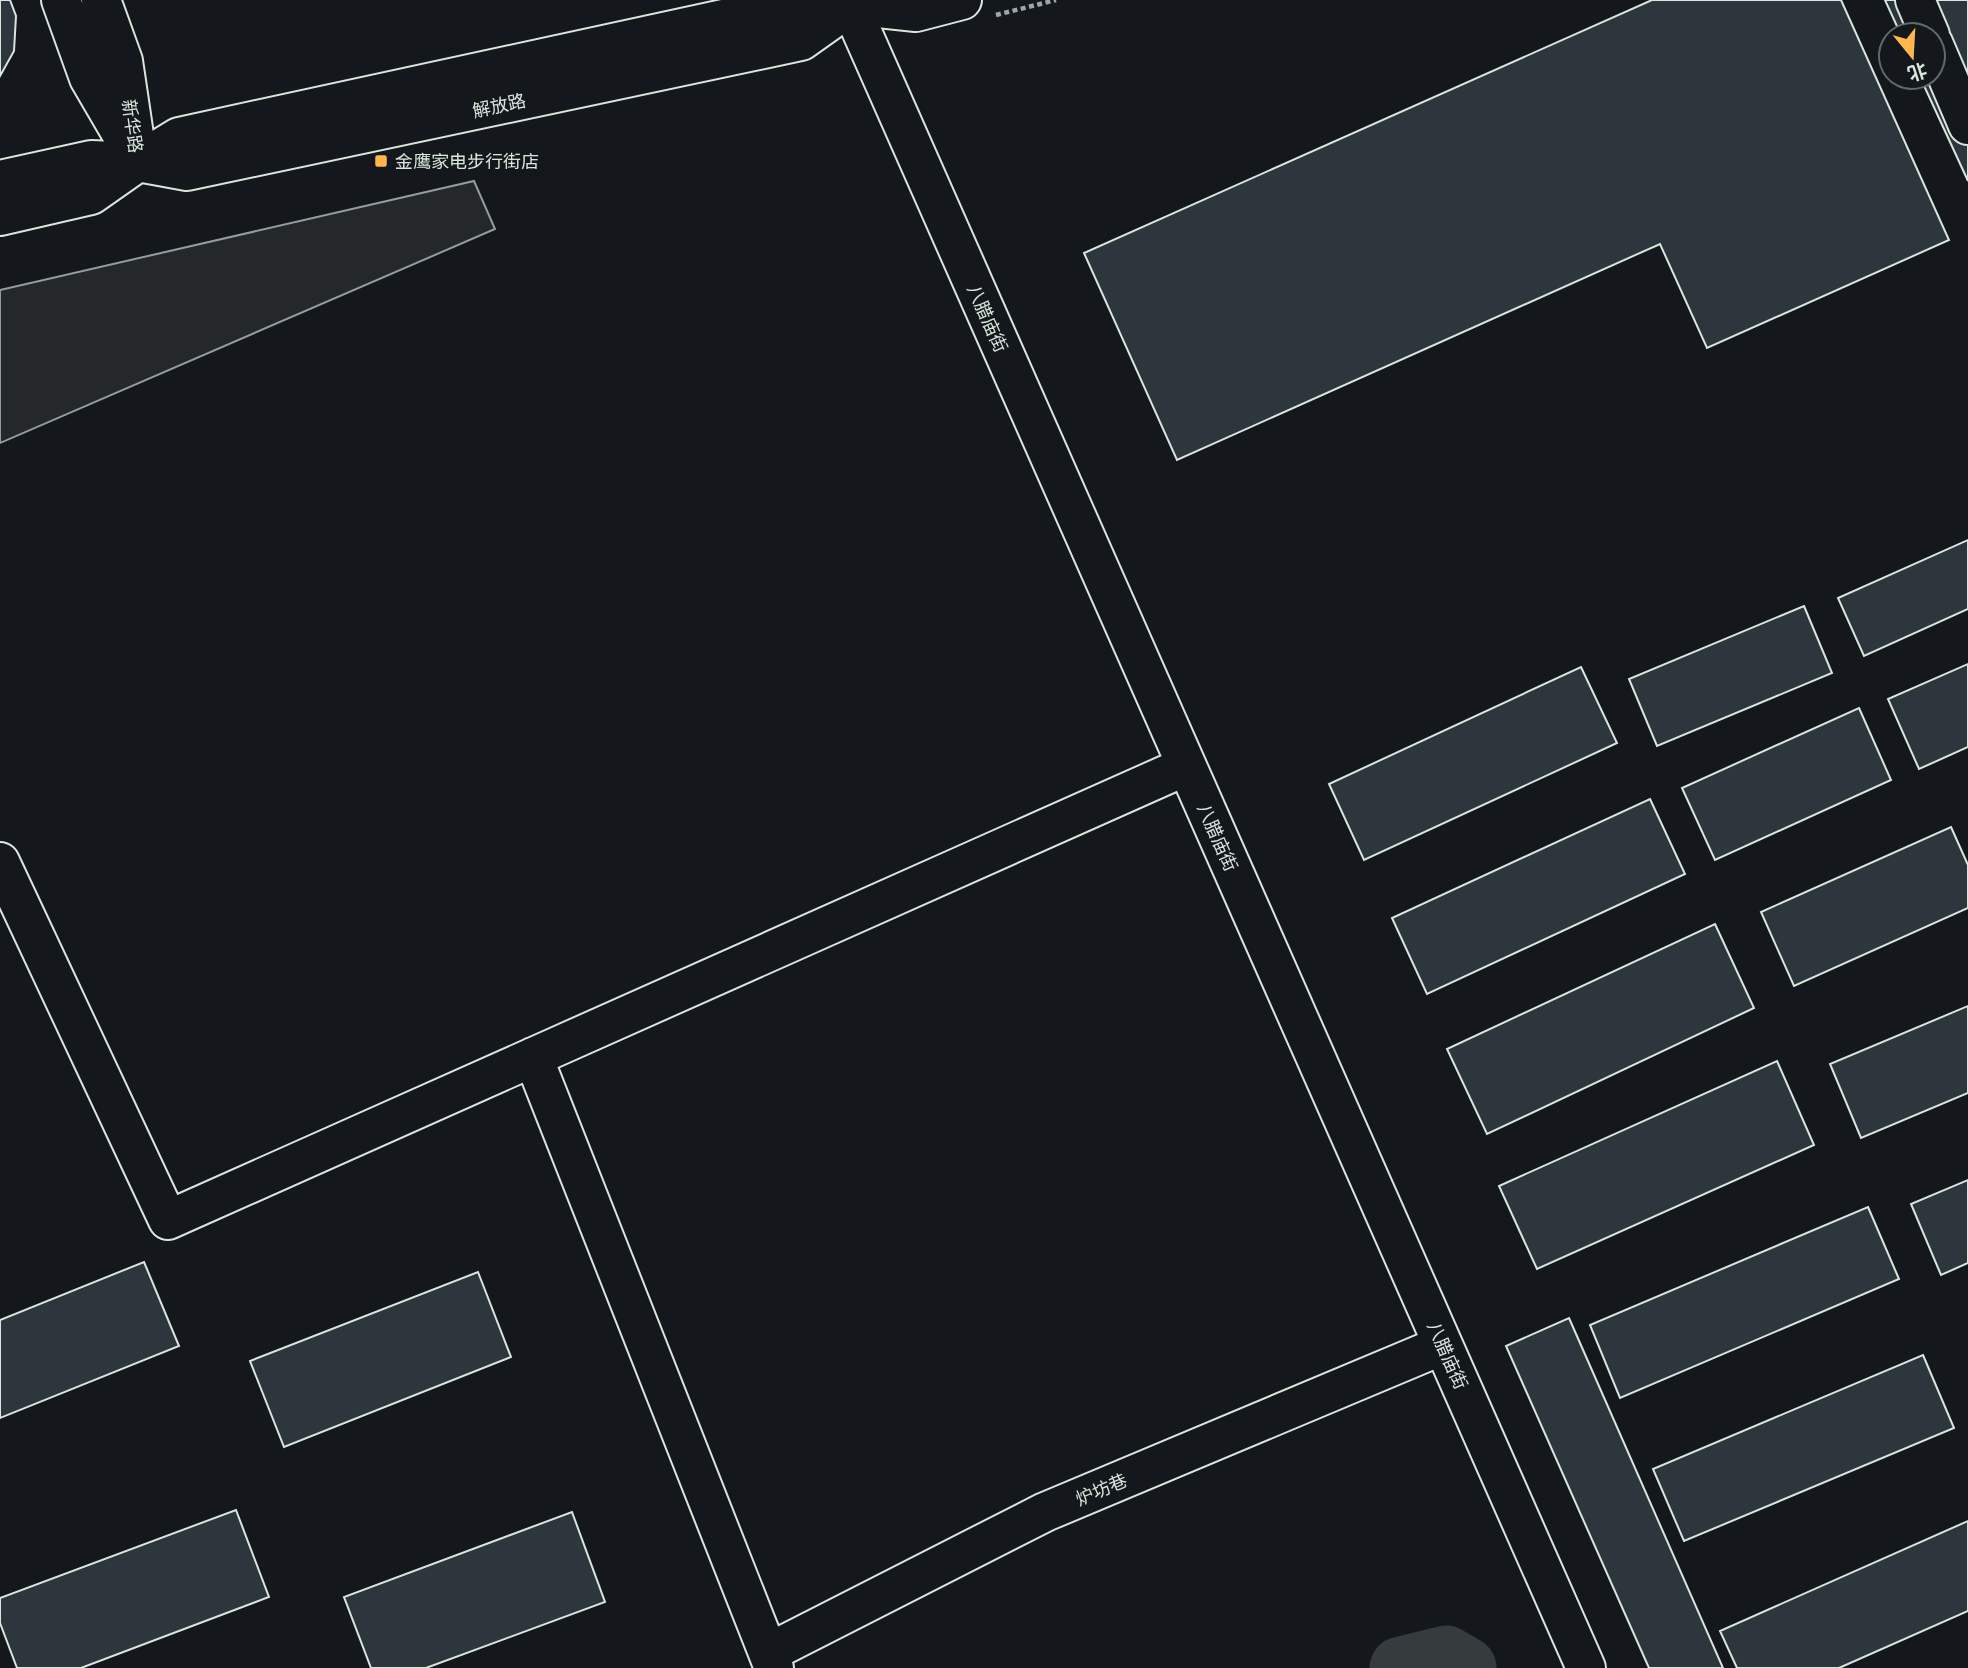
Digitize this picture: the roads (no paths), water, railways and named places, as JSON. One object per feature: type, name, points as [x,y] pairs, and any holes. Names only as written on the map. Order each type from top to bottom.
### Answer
[{"type":"street","name":"新华路","points":[[61,0],[89,78],[138,162]]},
{"type":"street","name":"新华路","points":[[101,0],[123,61],[138,162]]},
{"type":"street","points":[[856,3],[916,12],[962,0]]},
{"type":"street","points":[[1915,0],[1924,21]]},
{"type":"street","name":"解放路","points":[[0,180],[91,160],[138,162],[187,171],[801,41],[856,3]]},
{"type":"street","name":"八腊庙街","points":[[856,3],[1186,766],[1586,1668]]},
{"type":"street","points":[[1947,76],[1968,125]]},
{"type":"street","points":[[0,216],[91,195],[138,162]]},
{"type":"street","points":[[0,862],[168,1220],[1186,766]]},
{"type":"street","points":[[533,1057],[771,1661]]},
{"type":"street","name":"炉坊巷","points":[[771,1661],[1045,1512],[1443,1345]]},
{"type":"waterway","points":[[1401,1668],[1446,1657],[1465,1668]]},
{"type":"place","name":"金鹰家电步行街店","points":[[381,161]]}]
